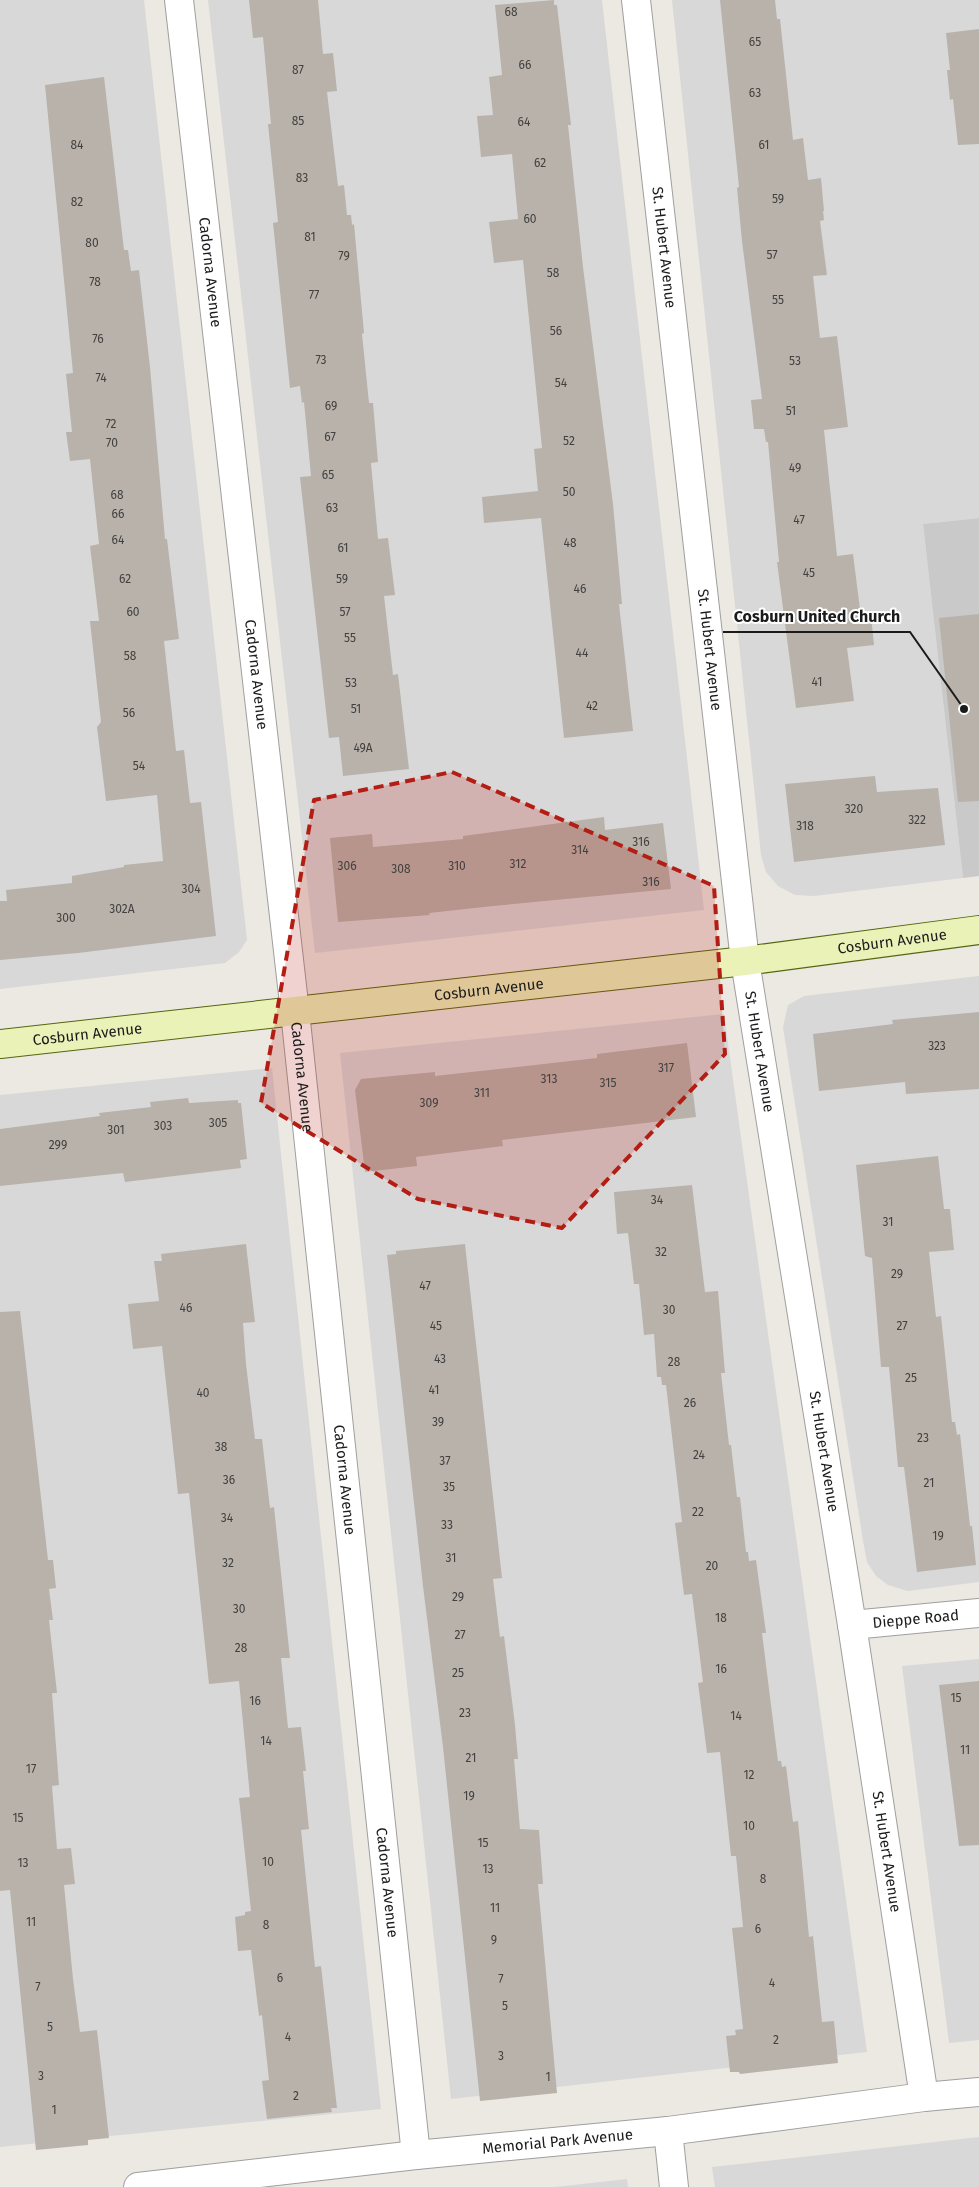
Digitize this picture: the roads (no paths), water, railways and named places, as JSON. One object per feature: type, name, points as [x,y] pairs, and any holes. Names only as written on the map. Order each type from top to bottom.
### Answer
[{"type":"street","name":"Cadorna Avenue","points":[[179,0],[295,1012],[416,2155]]},
{"type":"street","name":"St. Hubert Avenue","points":[[636,0],[745,961],[852,1625],[924,2097]]},
{"type":"street","name":"Cosburn Avenue","points":[[0,1044],[745,961],[979,930]]},
{"type":"street","name":"Dieppe Road","points":[[852,1625],[979,1613]]},
{"type":"street","name":"Memorial Park Avenue","points":[[138,2187],[416,2155],[668,2132],[924,2097],[979,2092]]},
{"type":"street","points":[[668,2132],[674,2187]]},
{"type":"place","name":"Cosburn United Church","points":[[964,709]]}]
